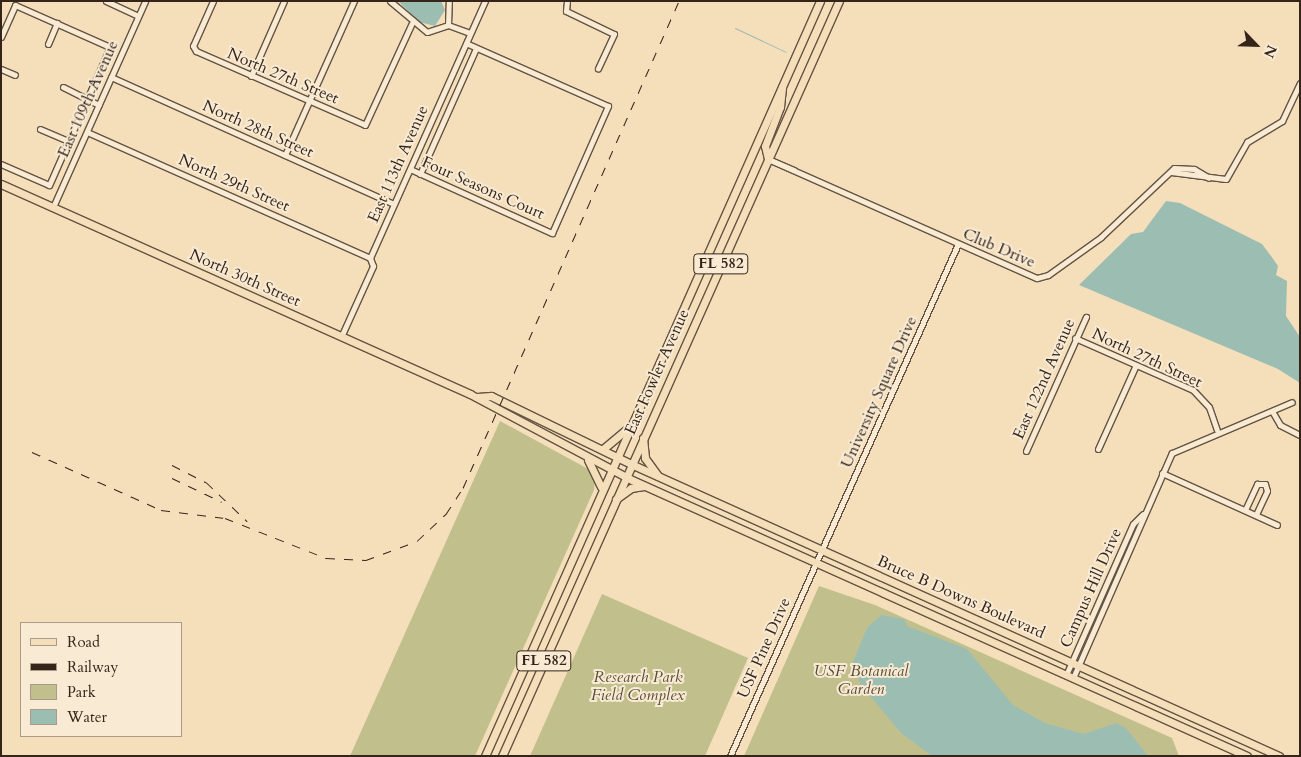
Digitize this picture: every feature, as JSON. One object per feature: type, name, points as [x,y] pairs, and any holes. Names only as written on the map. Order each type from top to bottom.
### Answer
[{"type":"main road","name":"East Fowler Avenue","points":[[486,756],[601,489],[820,1]]},
{"type":"main road","name":"East Fowler Avenue","points":[[502,756],[614,500],[839,1]]},
{"type":"main road","points":[[768,159],[765,146],[780,107],[782,84]]},
{"type":"main road","name":"North 30th Street","points":[[1,184],[476,397],[610,469]]},
{"type":"main road","name":"North 30th Street","points":[[476,397],[491,396],[631,464]]},
{"type":"main road","points":[[603,449],[628,428]]},
{"type":"main road","points":[[643,438],[645,458],[658,477]]},
{"type":"main road","points":[[586,457],[597,470],[601,489]]},
{"type":"main road","name":"Bruce B Downs Boulevard","points":[[631,464],[1279,756]]},
{"type":"main road","name":"Bruce B Downs Boulevard","points":[[610,469],[1247,756]]},
{"type":"main road","points":[[614,500],[631,488],[648,486]]},
{"type":"street","points":[[106,1],[138,16]]},
{"type":"street","name":"East 109th Avenue","points":[[54,207],[145,1]]},
{"type":"street","name":"North 27th Street","points":[[213,1],[193,46],[251,76],[366,125],[412,23]]},
{"type":"street","points":[[251,76],[284,1]]},
{"type":"street","points":[[285,155],[354,1]]},
{"type":"street","points":[[390,1],[412,23],[428,32],[448,25],[470,33]]},
{"type":"street","points":[[448,25],[449,1]]},
{"type":"street","name":"East 113th Avenue","points":[[341,337],[373,266],[370,258],[485,1]]},
{"type":"street","points":[[567,1],[566,11],[614,34],[598,68]]},
{"type":"street","points":[[1,37],[15,5],[110,47],[49,185],[1,164]]},
{"type":"street","points":[[48,44],[57,23]]},
{"type":"street","name":"Four Seasons Court","points":[[410,169],[552,233],[608,106],[466,43]]},
{"type":"street","points":[[420,174],[476,48]]},
{"type":"street","points":[[1,69],[15,75]]},
{"type":"street","name":"North 28th Street","points":[[111,77],[394,204]]},
{"type":"street","name":"Club Drive","points":[[768,159],[1033,277],[1044,277],[1105,234],[1171,172],[1187,167],[1209,178],[1226,179],[1247,142],[1279,125],[1300,83]]},
{"type":"street","points":[[63,87],[99,105]]},
{"type":"street","points":[[40,129],[68,141]]},
{"type":"street","name":"North 29th Street","points":[[87,132],[370,258]]},
{"type":"street","name":"University Square Drive","points":[[822,550],[958,244]]},
{"type":"street","name":"East 122nd Avenue","points":[[1026,451],[1086,317]]},
{"type":"street","name":"North 27th Street","points":[[1075,338],[1193,390],[1209,407],[1217,430]]},
{"type":"street","points":[[1098,449],[1136,365]]},
{"type":"street","name":"Campus Hill Drive","points":[[1073,678],[1143,514],[1162,473],[1178,447],[1292,402]]},
{"type":"street","points":[[1272,411],[1280,425],[1300,435]]},
{"type":"street","points":[[1162,473],[1277,525]]},
{"type":"street","points":[[1245,510],[1257,484],[1265,484],[1267,491],[1256,516]]},
{"type":"street","name":"Campus Hill Drive","points":[[1066,675],[1133,524],[1143,514]]},
{"type":"street","name":"USF Pine Drive","points":[[730,756],[822,550]]},
{"type":"green space","points":[[500,421],[590,470],[595,479],[594,490],[475,756],[350,756]]},
{"type":"green space","name":"USF Botanical Garden","points":[[819,586],[875,605],[1172,738],[1179,756],[744,756]]},
{"type":"green space","name":"Research Park Field Complex","points":[[602,594],[748,658],[705,756],[530,756]]},
{"type":"water","points":[[398,1],[441,1],[445,10],[435,26],[419,22]]},
{"type":"water","points":[[1166,201],[1180,203],[1262,244],[1271,256],[1278,266],[1276,275],[1287,281],[1286,316],[1300,337],[1300,383],[1278,369],[1079,285],[1131,234],[1143,232]]},
{"type":"water","points":[[881,615],[904,619],[907,626],[967,649],[1013,705],[1045,723],[1084,734],[1116,723],[1126,728],[1148,756],[932,756],[901,733],[861,685],[853,662],[867,628]]},
{"type":"waterway","points":[[735,28],[786,52]]},
{"type":"railway","points":[[32,452],[161,510],[225,518],[326,558],[366,560],[417,541],[446,514],[463,488],[679,1]]},
{"type":"railway","points":[[172,465],[206,482],[247,521]]},
{"type":"railway","points":[[172,478],[222,502]]}]
